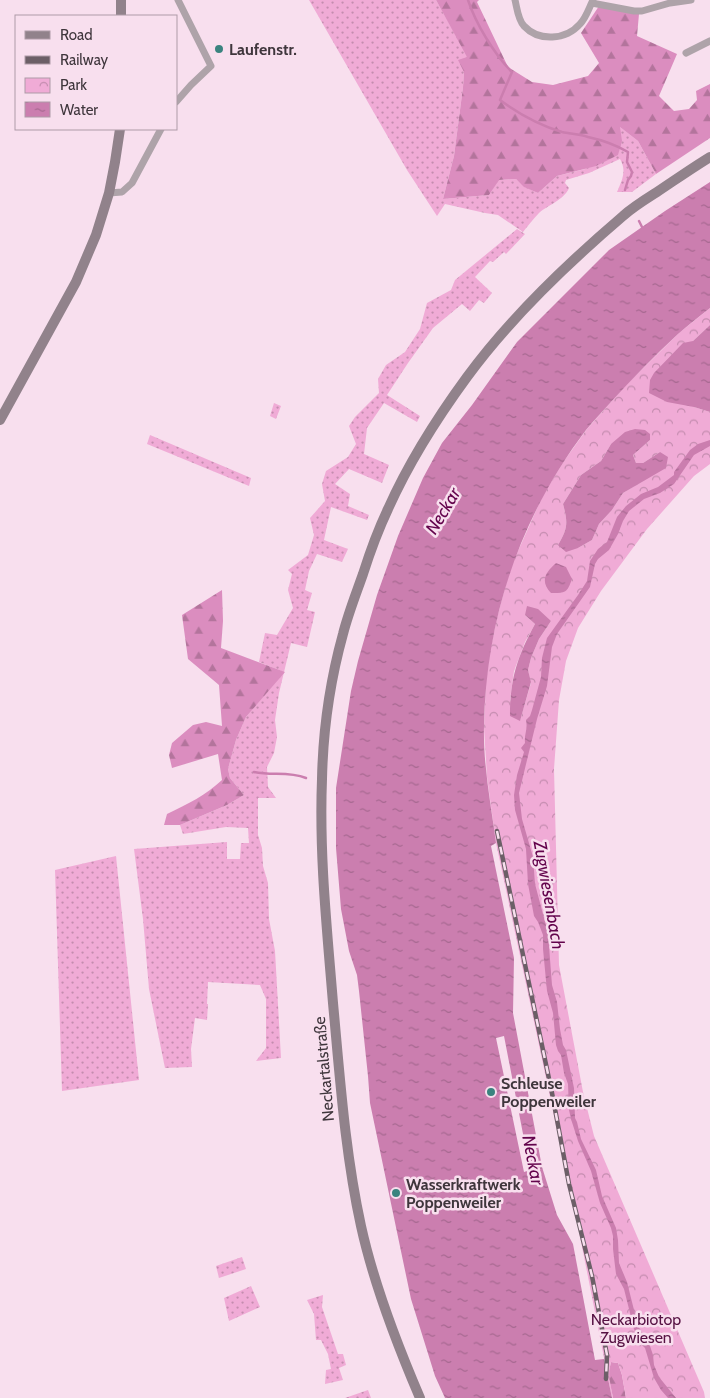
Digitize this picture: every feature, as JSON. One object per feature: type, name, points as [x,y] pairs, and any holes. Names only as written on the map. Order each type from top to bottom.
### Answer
[{"type":"main road","points":[[121,0],[121,15]]},
{"type":"main road","points":[[0,420],[76,282],[96,235],[109,192],[120,131]]},
{"type":"main road","name":"Neckartalstraße","points":[[420,1398],[397,1343],[373,1274],[361,1227],[342,1105],[326,919],[321,824],[326,726],[335,667],[343,633],[375,539],[388,508],[435,423],[469,374],[514,321],[579,254],[624,214],[710,157]]},
{"type":"street","points":[[178,0],[211,66],[191,84],[178,100]]},
{"type":"street","points":[[515,0],[518,15],[523,25],[533,32],[550,37],[573,31],[581,23],[592,1],[634,11],[642,11],[670,3],[691,0]]},
{"type":"street","points":[[686,53],[710,41]]},
{"type":"street","points":[[109,192],[122,192],[132,183],[160,130]]},
{"type":"green space","points":[[309,0],[436,0],[468,57],[464,72],[454,156],[443,199],[489,195],[498,180],[516,179],[525,187],[538,193],[557,176],[585,169],[619,126],[638,141],[656,174],[632,192],[617,192],[623,172],[620,159],[589,173],[566,180],[565,183],[569,188],[567,192],[539,213],[523,232],[498,215],[445,204],[437,216],[407,170]]},
{"type":"green space","points":[[436,0],[479,0],[477,2],[508,67],[532,82],[553,85],[588,76],[599,63],[581,33],[599,6],[639,14],[637,36],[677,54],[659,96],[674,111],[689,109],[697,100],[696,91],[710,84],[710,138],[656,174],[638,141],[620,127],[622,141],[618,155],[596,166],[557,176],[538,193],[524,187],[516,179],[499,180],[489,195],[443,199],[454,156],[463,87],[464,72],[458,60],[467,57]]},
{"type":"green space","points":[[517,229],[525,234],[506,254],[504,252],[493,262],[490,261],[475,277],[492,293],[484,303],[479,300],[470,311],[462,304],[433,328],[387,395],[420,416],[417,422],[384,403],[367,428],[364,454],[389,465],[382,483],[349,469],[335,484],[350,494],[348,506],[369,515],[367,520],[331,507],[324,540],[348,549],[342,562],[317,554],[309,571],[305,590],[312,593],[307,610],[315,612],[307,647],[291,643],[279,693],[275,720],[277,737],[274,753],[267,767],[268,787],[276,798],[258,798],[258,835],[268,883],[269,919],[275,951],[281,1058],[256,1061],[266,1048],[266,999],[260,985],[208,982],[207,1020],[195,1018],[191,1049],[192,1067],[165,1068],[149,989],[134,849],[227,842],[227,859],[240,859],[241,843],[249,843],[248,828],[226,827],[183,834],[180,825],[227,805],[244,795],[230,778],[228,769],[236,740],[246,717],[284,672],[259,662],[265,633],[277,635],[293,608],[288,590],[292,574],[288,570],[308,555],[314,535],[310,518],[325,501],[322,484],[326,471],[348,457],[356,444],[349,426],[355,417],[379,393],[378,379],[386,365],[405,352],[420,329],[427,303],[451,290],[455,280]]},
{"type":"green space","name":"Neckarbiotop Zugwiesen","points":[[710,308],[710,325],[693,341],[694,407],[710,412],[710,464],[694,476],[647,529],[601,591],[578,628],[566,661],[559,700],[554,769],[559,965],[583,1092],[594,1136],[705,1398],[626,1398],[618,1363],[611,1362],[609,1376],[612,1398],[571,1191],[496,843],[487,777],[484,728],[486,682],[497,618],[510,569],[543,495],[587,429],[628,383],[679,333]],"holes":[[[650,440],[633,455],[636,463],[643,463],[660,452],[655,473],[623,493],[612,510],[599,524],[592,540],[578,548],[558,545],[566,525],[563,504],[581,475],[601,461],[611,444]],[[525,615],[551,621],[539,639],[531,658],[528,670],[531,683],[520,720],[510,700],[514,671],[525,642],[535,624]]]},
{"type":"green space","points":[[274,403],[281,406],[276,419],[270,416]]},
{"type":"green space","points":[[150,435],[251,478],[249,486],[147,444]]},
{"type":"green space","points":[[222,590],[223,621],[221,648],[285,672],[246,717],[236,740],[228,769],[230,778],[244,795],[227,805],[180,825],[164,825],[167,814],[196,799],[222,780],[218,754],[172,768],[169,755],[172,743],[193,725],[206,722],[222,726],[219,685],[188,659],[182,615]]},
{"type":"green space","points":[[116,856],[139,1080],[62,1091],[55,870]]},
{"type":"green space","points":[[242,1257],[246,1269],[219,1278],[216,1266]]},
{"type":"green space","points":[[251,1286],[260,1307],[229,1321],[224,1298]]},
{"type":"green space","points":[[323,1295],[322,1307],[338,1354],[343,1354],[346,1365],[339,1368],[343,1380],[325,1384],[326,1370],[331,1369],[328,1354],[321,1340],[316,1340],[314,1314],[307,1300]]},
{"type":"green space","points":[[611,1362],[618,1363],[626,1398],[613,1398],[608,1375]]},
{"type":"green space","points":[[368,1390],[371,1398],[345,1398]]},
{"type":"water","name":"Neckar","points":[[710,182],[710,308],[660,351],[592,423],[563,463],[542,498],[525,533],[511,570],[500,608],[486,686],[484,726],[486,770],[496,843],[491,846],[514,958],[513,1013],[542,1167],[557,1215],[573,1244],[595,1360],[604,1359],[612,1398],[445,1398],[435,1376],[411,1299],[370,1103],[357,975],[349,951],[341,909],[336,848],[336,788],[351,691],[377,595],[398,536],[423,478],[442,443],[517,342],[609,250]],"holes":[[[504,1036],[530,1170],[524,1172],[496,1038]]]},
{"type":"water","points":[[710,325],[710,412],[667,402],[649,393],[650,380],[654,373],[683,343],[693,341]]},
{"type":"water","points":[[635,429],[645,430],[650,434],[650,440],[633,455],[636,463],[643,463],[660,452],[668,457],[666,468],[623,493],[612,510],[599,524],[592,540],[566,552],[558,545],[566,525],[563,504],[581,475],[601,461],[611,444],[625,432]]},
{"type":"water","points":[[710,440],[710,446],[694,455],[674,484],[660,493],[644,499],[629,511],[609,550],[595,564],[590,587],[557,634],[552,647],[547,686],[519,793],[522,819],[533,857],[535,884],[548,933],[552,985],[557,1002],[563,1045],[566,1050],[574,1088],[575,1118],[581,1139],[596,1170],[602,1196],[616,1228],[619,1263],[627,1282],[638,1326],[649,1343],[659,1377],[676,1398],[668,1398],[654,1378],[645,1348],[639,1342],[634,1329],[624,1289],[616,1274],[611,1228],[600,1203],[591,1171],[571,1119],[568,1084],[561,1055],[556,1045],[553,1013],[547,991],[543,935],[534,916],[528,884],[526,849],[515,810],[514,795],[517,775],[524,752],[521,748],[525,743],[526,720],[530,716],[541,677],[542,658],[547,638],[587,581],[590,561],[598,549],[607,542],[617,517],[626,506],[641,494],[658,487],[674,475],[674,472],[690,450],[698,444]]},
{"type":"water","points":[[556,563],[566,567],[572,579],[565,591],[551,593],[546,585],[545,577]]},
{"type":"water","points":[[527,606],[538,609],[551,621],[539,639],[531,658],[528,670],[531,682],[520,721],[510,716],[510,703],[513,679],[519,658],[535,624],[525,615]]},
{"type":"waterway","points":[[468,0],[486,38],[512,72],[500,100],[545,126],[562,132],[604,141],[628,152],[627,162],[632,172],[625,190]]},
{"type":"waterway","points":[[639,221],[642,227]]},
{"type":"waterway","points":[[254,772],[306,778]]},
{"type":"railway","points":[[497,831],[552,1093],[569,1184],[592,1276],[607,1355],[606,1379]]},
{"type":"place","name":"Laufenstr.","points":[[219,49]]},
{"type":"place","name":"Schleuse Poppenweiler","points":[[491,1092]]},
{"type":"place","name":"Wasserkraftwerk Poppenweiler","points":[[396,1193]]},
{"type":"water label","name":"Zugwiesenbach","points":[[549,895]]}]
